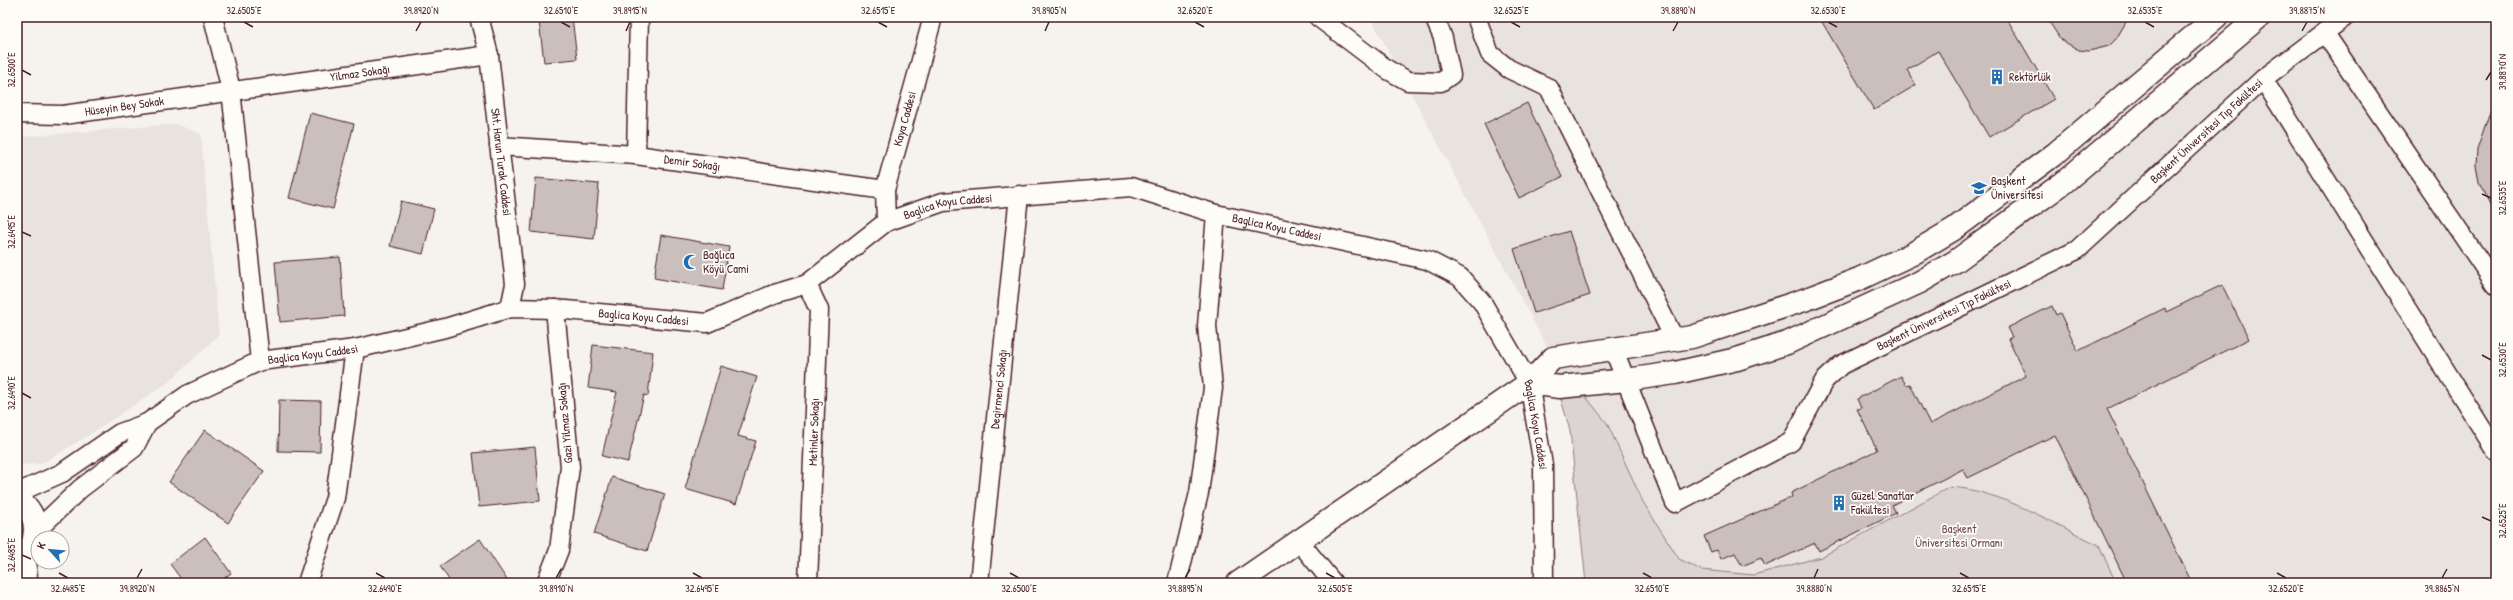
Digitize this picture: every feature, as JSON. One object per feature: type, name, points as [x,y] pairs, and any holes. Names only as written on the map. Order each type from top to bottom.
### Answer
[{"type":"street","points":[[213,17],[231,90],[260,361]]},
{"type":"street","name":"Sht. Harun Turak Caddesi","points":[[479,17],[489,55],[515,284],[510,308]]},
{"type":"street","points":[[636,155],[639,17]]},
{"type":"street","name":"Kaya Caddesi","points":[[886,222],[885,190],[933,17]]},
{"type":"street","points":[[1318,17],[1388,70],[1408,81],[1442,82],[1451,75],[1443,38],[1434,17]]},
{"type":"street","points":[[1476,17],[1490,54],[1509,69],[1549,88],[1675,340]]},
{"type":"street","points":[[1238,583],[1298,540],[1529,383],[1553,358],[1675,340],[1692,336],[1804,300],[1859,279],[1918,250],[1954,229],[2056,153],[2216,17]]},
{"type":"street","points":[[1529,383],[1560,387],[1626,380],[1675,373],[1730,360],[1787,343],[1920,282],[1956,261],[2063,183],[2259,17]]},
{"type":"street","name":"Başkent Üniversitesi Tıp Fakültesi","points":[[1614,348],[1674,503],[1791,442],[1824,381],[1841,366],[2077,250],[2263,79],[2345,17]]},
{"type":"street","points":[[2324,32],[2496,285]]},
{"type":"street","name":"Yilmaz Sokağı","points":[[231,90],[489,55]]},
{"type":"street","points":[[2263,79],[2496,450]]},
{"type":"street","name":"Hüseyin Bey Sokak","points":[[17,114],[63,115],[231,90]]},
{"type":"street","name":"Demir Sokağı","points":[[499,146],[636,155],[885,190]]},
{"type":"street","name":"Baglica Koyu Caddesi","points":[[147,423],[187,395],[260,361],[355,349],[445,328],[510,308],[555,309],[707,323],[774,294],[807,284],[886,222],[942,202],[1131,187],[1216,214],[1427,260],[1460,277],[1482,302],[1529,383],[1543,465],[1544,583]]},
{"type":"street","name":"Degirmenci Sokağı","points":[[980,583],[1020,195]]},
{"type":"street","points":[[1177,583],[1199,493],[1213,388],[1207,326],[1216,214]]},
{"type":"street","name":"Metinler Sokağı","points":[[807,284],[819,310],[808,583]]},
{"type":"street","name":"Gazi Yilmaz Sokağı","points":[[546,583],[559,550],[570,467],[555,309]]},
{"type":"street","points":[[307,583],[335,498],[355,349]]},
{"type":"street","points":[[17,493],[62,473],[120,433],[147,423]]},
{"type":"street","points":[[37,530],[80,489],[134,448],[147,423]]},
{"type":"street","points":[[17,500],[31,513],[36,530]]},
{"type":"street","points":[[1298,540],[1333,583]]},
{"type":"street","points":[[26,583],[21,559],[30,549]]},
{"type":"shaded area","name":"Başkent Üniversitesi","points":[[1370,17],[2496,17],[2496,583],[1669,583],[1562,393],[1553,358]]},
{"type":"shaded area","points":[[176,124],[201,134],[219,335],[169,382],[86,437],[41,464],[17,465],[17,137]]},
{"type":"green space","name":"Başkent Üniversitesi Ormanı","points":[[1574,395],[1586,397],[1607,423],[1643,502],[1679,559],[1701,570],[1753,575],[1821,557],[1950,487],[1969,489],[2007,501],[2099,545],[2116,583],[1586,583],[1570,431],[1561,399]]},
{"type":"building","points":[[572,17],[577,59],[544,62],[539,21]]},
{"type":"building","name":"Rektörlük","points":[[1819,17],[2006,17],[2054,99],[1989,137],[1938,51],[1907,70],[1916,85],[1874,110]]},
{"type":"building","name":"Rektörlük","points":[[2046,17],[2129,17],[2116,39],[2109,46],[2089,51],[2079,50],[2061,40]]},
{"type":"building","points":[[1527,103],[1562,177],[1519,198],[1484,124]]},
{"type":"building","points":[[2493,103],[2496,103],[2496,217],[2479,182],[2476,166],[2477,149]]},
{"type":"building","points":[[310,113],[354,124],[333,209],[289,198]]},
{"type":"building","points":[[536,178],[599,184],[594,239],[531,232]]},
{"type":"building","points":[[401,201],[434,209],[423,254],[390,246]]},
{"type":"building","points":[[1569,231],[1590,295],[1534,313],[1514,249]]},
{"type":"building","name":"Bağlıca Köyü Cami","points":[[661,235],[729,247],[722,290],[654,278]]},
{"type":"building","points":[[340,257],[344,316],[280,322],[275,262]]},
{"type":"building","points":[[2222,285],[2249,339],[2107,409],[2192,583],[2127,583],[2055,435],[1968,478],[1963,469],[1892,505],[1896,513],[1819,551],[1815,543],[1765,566],[1761,558],[1742,566],[1735,553],[1721,559],[1717,550],[1711,552],[1704,536],[1792,497],[1791,493],[1877,450],[1857,409],[1861,408],[1857,399],[1901,376],[1906,385],[1910,384],[1930,424],[2026,376],[2008,339],[2012,337],[2007,328],[2052,306],[2056,315],[2060,313],[2078,351],[2165,308],[2166,312]]},
{"type":"building","points":[[593,345],[653,352],[648,396],[644,395],[628,462],[602,456],[617,392],[588,388]]},
{"type":"building","points":[[721,366],[757,377],[738,436],[756,441],[736,504],[685,489]]},
{"type":"building","points":[[279,400],[321,401],[320,452],[278,451]]},
{"type":"building","points":[[205,430],[264,471],[228,523],[169,482]]},
{"type":"building","points":[[535,447],[540,501],[479,507],[473,453]]},
{"type":"building","points":[[612,477],[665,494],[647,551],[594,534]]},
{"type":"building","points":[[205,537],[231,573],[218,583],[184,583],[170,564]]},
{"type":"building","points":[[480,539],[509,583],[451,583],[440,566]]},
{"type":"place","name":"Rektörlük","points":[[1997,77]]},
{"type":"place","name":"Başkent Üniversitesi","points":[[1979,188]]},
{"type":"place","name":"Bağlıca Köyü Cami","points":[[691,262]]},
{"type":"place","name":"Güzel Sanatlar Fakültesi","points":[[1839,503]]}]
